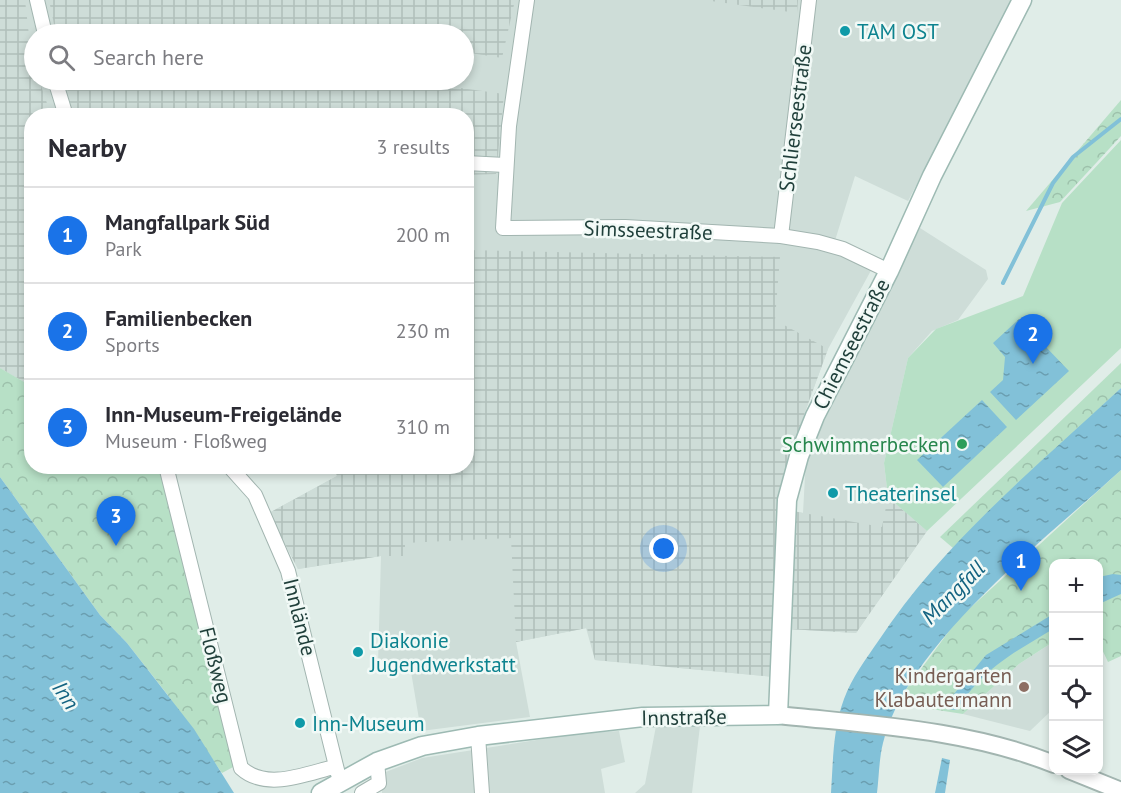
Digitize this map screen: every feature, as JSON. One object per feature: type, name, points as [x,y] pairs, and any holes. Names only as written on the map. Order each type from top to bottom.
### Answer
[{"type":"main road","name":"Chiemseestraße","points":[[778,715],[787,500],[799,456],[815,416],[889,271],[932,176],[1022,0]]},
{"type":"main road","name":"Innstraße","points":[[321,793],[338,774],[422,746],[478,736],[643,717],[778,715]]},
{"type":"street","points":[[37,0],[43,24]]},
{"type":"street","points":[[474,163],[505,165],[527,0]]},
{"type":"street","name":"Schlierseestraße","points":[[781,236],[809,0]]},
{"type":"street","points":[[58,90],[64,108]]},
{"type":"street","name":"Simsseestraße","points":[[505,165],[503,228],[625,227],[781,236],[843,249],[889,271]]},
{"type":"street","name":"Floßweg","points":[[168,474],[241,768],[259,780],[273,781],[338,774]]},
{"type":"street","name":"Innlände","points":[[236,474],[255,495],[288,571],[338,774]]},
{"type":"street","name":"Innstraße","points":[[778,715],[964,737],[1049,763]]},
{"type":"street","points":[[478,736],[482,793]]},
{"type":"street","points":[[362,793],[379,783],[377,762]]},
{"type":"street","points":[[1079,775],[1121,792]]},
{"type":"shaded area","points":[[0,0],[1013,0],[908,201],[855,176],[833,247],[874,265],[828,349],[790,453],[781,508],[803,513],[806,458],[920,228],[986,270],[988,279],[958,320],[932,331],[908,358],[884,463],[888,497],[927,531],[856,633],[788,629],[774,677],[595,660],[586,628],[516,642],[530,717],[421,731],[409,660],[378,664],[381,556],[298,569],[269,513],[337,476],[336,474],[474,474],[474,108],[24,108],[24,382],[0,368]]},
{"type":"shaded area","points":[[0,0],[25,0],[28,24],[24,24],[24,90],[42,90],[49,108],[24,108],[24,382],[0,368]]},
{"type":"shaded area","points":[[49,0],[515,0],[502,58],[474,54],[474,24],[54,24]]},
{"type":"shaded area","points":[[704,0],[798,0],[797,13]]},
{"type":"shaded area","points":[[67,90],[474,90],[504,94],[496,174],[474,175],[474,108],[71,108]]},
{"type":"shaded area","points":[[474,250],[780,257],[775,320],[828,349],[790,453],[781,509],[882,527],[888,497],[927,531],[856,633],[788,629],[774,677],[595,660],[587,628],[516,642],[511,538],[405,543],[405,556],[381,556],[298,569],[269,513],[337,476],[336,474],[474,474]]},
{"type":"shaded area","name":"Kindergarten Klabautermann","points":[[1049,645],[1049,713],[1030,731],[963,714],[1019,664]]},
{"type":"shaded area","points":[[656,726],[700,726],[692,793],[635,793],[645,784]]},
{"type":"shaded area","points":[[619,731],[625,762],[601,769],[605,793],[382,793],[383,773],[422,758],[575,734]]},
{"type":"green space","points":[[1121,100],[1121,136],[1060,202],[1026,211]]},
{"type":"green space","points":[[1121,140],[1121,348],[927,531],[888,497],[884,463],[908,358],[936,329],[1023,296],[1062,203]]},
{"type":"green space","points":[[1121,363],[1121,388],[953,548],[940,537]]},
{"type":"green space","points":[[0,368],[24,382],[24,474],[166,474],[235,766],[222,773],[167,694],[127,643],[100,615],[0,477]]},
{"type":"green space","points":[[1121,470],[1121,656],[1108,662],[1103,651],[1103,559],[1049,559],[1049,645],[1019,664],[963,714],[899,704],[904,692],[958,619]]},
{"type":"water","points":[[1019,319],[1069,371],[1016,420],[990,392],[1003,380],[1005,357],[993,343]]},
{"type":"water","name":"Mangfall","points":[[1121,388],[1121,470],[983,595],[949,631],[920,668],[897,706],[883,743],[877,793],[831,793],[836,733],[844,699],[860,668],[904,605],[961,538],[992,507]]},
{"type":"water","name":"Schwimmerbecken","points":[[982,400],[1007,427],[943,487],[917,460]]},
{"type":"water","name":"Inn","points":[[0,477],[100,615],[127,643],[194,729],[234,793],[0,793]]},
{"type":"water","points":[[1121,575],[1121,594],[1103,602],[1103,576]]},
{"type":"water","points":[[1049,616],[1049,631],[999,663],[977,683],[957,710],[946,709],[949,700],[986,655]]},
{"type":"water","points":[[942,758],[950,760],[945,793],[935,793]]},
{"type":"waterway","points":[[1003,283],[1053,183],[1073,157],[1121,119]]},
{"type":"place","name":"TAM OST","points":[[845,31]]},
{"type":"place","name":"Familienbecken","points":[[1033,364]]},
{"type":"place","name":"Schwimmerbecken","points":[[962,444]]},
{"type":"place","name":"Theaterinsel","points":[[833,493]]},
{"type":"place","name":"Inn-Museum-Freigelände","points":[[116,546]]},
{"type":"place","name":"Mangfallpark Süd","points":[[1021,591]]},
{"type":"place","name":"Diakonie Jugendwerkstatt","points":[[358,652]]},
{"type":"place","name":"Kindergarten Klabautermann","points":[[1024,687]]},
{"type":"place","name":"Inn-Museum","points":[[300,723]]}]
